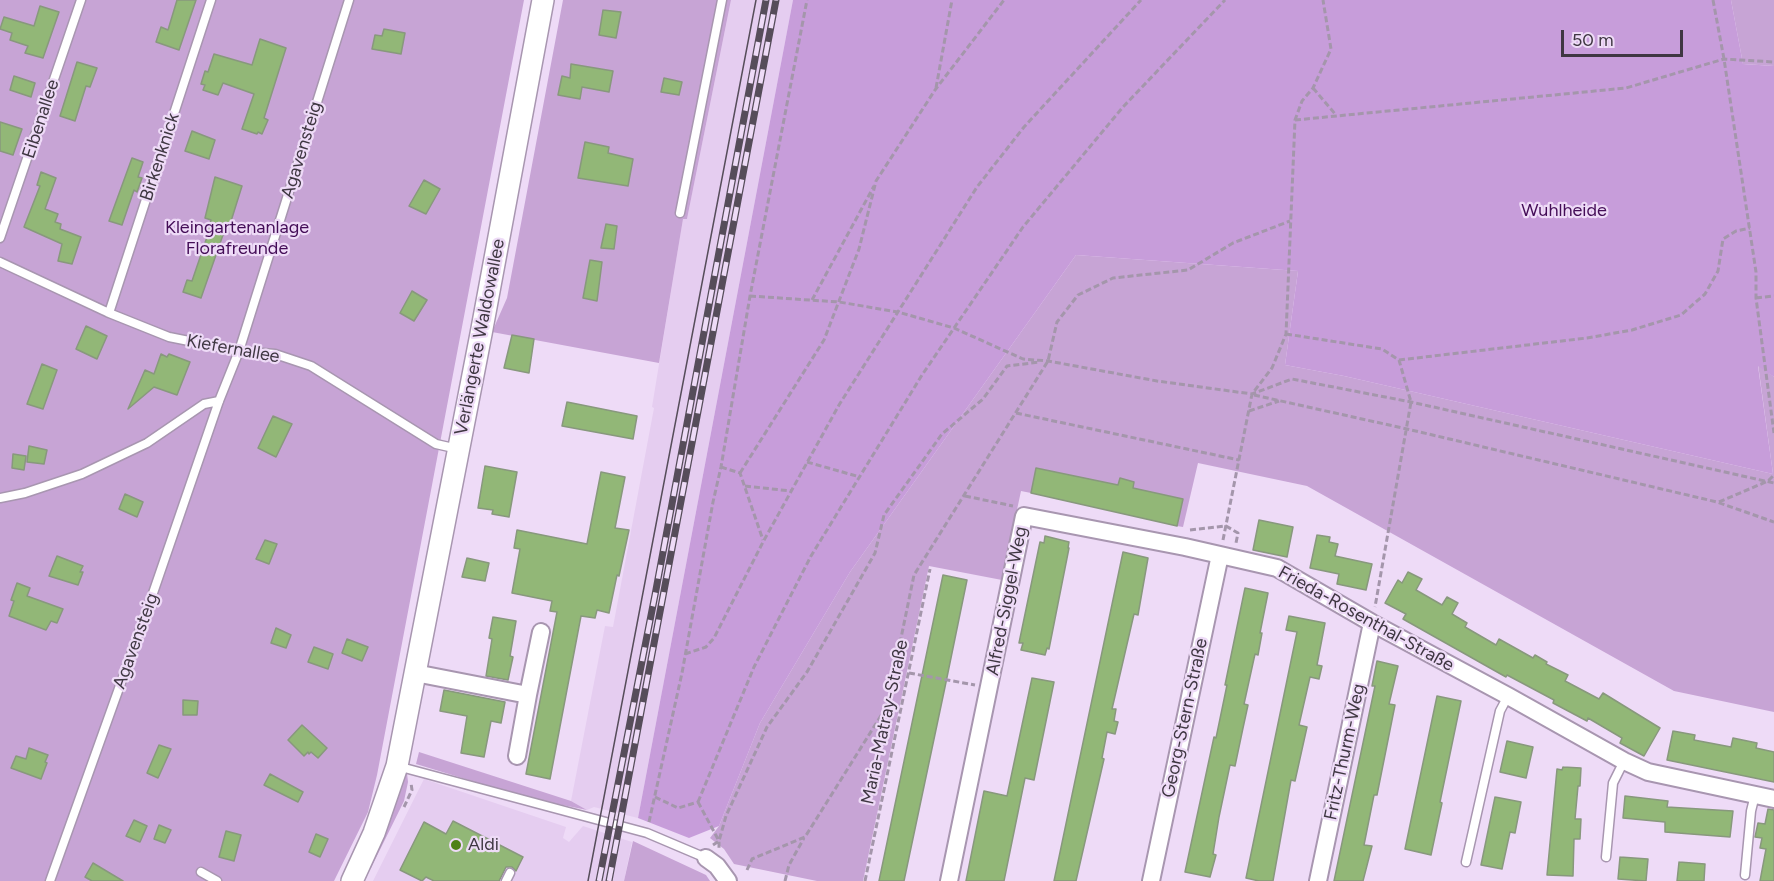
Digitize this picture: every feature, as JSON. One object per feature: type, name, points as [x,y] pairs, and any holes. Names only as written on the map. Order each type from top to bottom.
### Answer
[{"type":"street","name":"Verlängerte Waldowallee","points":[[352,881],[374,833],[397,766],[543,0]]},
{"type":"street","name":"Alfred-Siggel-Weg","points":[[949,881],[1024,516],[1227,552]]},
{"type":"street","name":"Frieda-Rosenthal-Straße","points":[[1227,552],[1276,568],[1372,623],[1648,772],[1774,799]]},
{"type":"street","name":"Georg-Stern-Straße","points":[[1151,881],[1227,552]]},
{"type":"street","name":"Fritz-Thurm-Weg","points":[[1318,881],[1372,623]]},
{"type":"street","points":[[517,756],[541,632]]},
{"type":"street","points":[[415,673],[528,695]]},
{"type":"street","points":[[708,856],[728,881]]},
{"type":"lane","name":"Eibenallee","points":[[0,238],[81,0]]},
{"type":"lane","name":"Birkenknick","points":[[109,313],[211,0]]},
{"type":"lane","name":"Agavensteig","points":[[50,881],[219,401],[239,351],[349,0]]},
{"type":"lane","points":[[680,213],[722,0]]},
{"type":"lane","name":"Kiefernallee","points":[[0,262],[109,313],[169,337],[239,351],[275,354],[311,366],[436,444],[459,449]]},
{"type":"lane","points":[[0,498],[55,484],[82,474],[147,443],[204,404],[219,401]]},
{"type":"lane","points":[[1466,862],[1500,711],[1508,696]]},
{"type":"lane","points":[[1606,857],[1613,783],[1624,761]]},
{"type":"lane","points":[[397,766],[647,833],[708,856]]},
{"type":"lane","points":[[1745,875],[1751,811],[1755,795]]},
{"type":"lane","points":[[201,872],[217,881]]},
{"type":"path","points":[[647,833],[682,673],[713,502],[722,467],[750,296],[807,0]]},
{"type":"path","points":[[935,90],[952,0]]},
{"type":"path","points":[[812,300],[876,182],[935,90],[1004,0]]},
{"type":"path","points":[[685,654],[706,647],[714,638],[763,542],[839,405],[977,187],[1024,127],[1141,0]]},
{"type":"path","points":[[698,802],[754,667],[811,556],[922,375],[1030,219],[1123,107],[1225,0]]},
{"type":"path","points":[[1227,552],[1226,526],[1252,394],[1272,368],[1286,334],[1294,120],[1302,102],[1313,88],[1331,49],[1323,0]]},
{"type":"path","points":[[1713,0],[1750,228],[1756,272],[1756,298],[1774,433]]},
{"type":"path","points":[[1294,120],[1626,88],[1724,59],[1774,62]]},
{"type":"path","points":[[1313,88],[1336,115]]},
{"type":"path","points":[[740,473],[824,340],[859,249],[876,182]]},
{"type":"path","points":[[785,881],[789,865],[805,837],[886,706],[915,574],[1048,361],[1057,322],[1078,295],[1113,278],[1188,270],[1233,243],[1290,221]]},
{"type":"path","points":[[1286,334],[1382,349],[1399,360],[1587,338],[1632,330],[1681,315],[1705,294],[1714,279],[1718,271],[1724,239],[1736,231],[1750,228]]},
{"type":"path","points":[[750,296],[839,302],[898,312],[954,328],[1023,358],[1281,400],[1717,502],[1774,522]]},
{"type":"path","points":[[1756,298],[1774,296]]},
{"type":"path","points":[[1372,623],[1411,402],[1399,360]]},
{"type":"path","points":[[708,856],[720,840],[726,816],[766,727],[807,672],[875,553],[884,515],[942,434],[983,399],[1007,366],[1048,361]]},
{"type":"path","points":[[1252,394],[1292,379],[1411,402],[1774,483]]},
{"type":"path","points":[[1249,411],[1281,400]]},
{"type":"path","points":[[1016,413],[1239,460]]},
{"type":"path","points":[[807,462],[860,477]]},
{"type":"path","points":[[722,467],[740,473]]},
{"type":"path","points":[[740,473],[763,542]]},
{"type":"path","points":[[1717,502],[1768,481],[1774,475]]},
{"type":"path","points":[[745,486],[791,492]]},
{"type":"path","points":[[965,496],[1019,507],[1024,516]]},
{"type":"path","points":[[1190,530],[1226,526],[1238,534],[1227,552]]},
{"type":"path","name":"Maria-Matray-Straße","points":[[865,881],[930,569]]},
{"type":"path","points":[[909,673],[989,688]]},
{"type":"path","points":[[655,796],[678,808],[698,802]]},
{"type":"path","points":[[698,802],[720,840]]},
{"type":"path","points":[[747,870],[752,859],[805,837]]},
{"type":"path","points":[[708,856],[720,840]]},
{"type":"shaded area","points":[[731,0],[793,0],[638,818],[594,807],[587,810],[571,801],[605,626],[613,627],[654,408],[652,407],[683,218],[687,219]]},
{"type":"shaded area","points":[[424,779],[566,827],[563,838],[569,842],[583,826],[632,842],[624,881],[373,881]]},
{"type":"green space","name":"Kleingartenanlage Florafreunde","points":[[0,0],[524,0],[377,775],[368,812],[334,881],[0,881]]},
{"type":"green space","points":[[563,0],[731,0],[687,219],[683,219],[659,363],[492,332],[507,298]]},
{"type":"green space","name":"Wuhlheide","points":[[793,0],[1731,0],[1743,64],[1774,66],[1774,377],[1758,366],[1773,474],[1344,376],[1285,365],[1298,271],[1076,255],[850,572],[760,723],[719,826],[689,838],[638,818]]},
{"type":"green space","points":[[1731,0],[1774,0],[1774,66],[1743,64]]},
{"type":"green space","points":[[1076,255],[1298,271],[1285,365],[1344,376],[1773,474],[1758,364],[1774,377],[1774,712],[1674,691],[1307,486],[1198,463],[1183,527],[1177,526],[1182,499],[1136,489],[1130,515],[1113,484],[1036,468],[1031,493],[1021,491],[1002,580],[929,566],[863,881],[817,881],[734,864],[724,849],[710,838],[719,826],[760,723],[850,572]]},
{"type":"green space","points":[[419,752],[571,801],[587,810],[528,798],[416,764]]},
{"type":"green space","points":[[402,772],[407,773],[408,782],[404,801],[371,868],[368,864]]},
{"type":"green space","points":[[633,841],[706,875],[710,881],[624,881]]},
{"type":"building","points":[[177,0],[196,0],[179,50],[156,42],[161,27],[168,30]]},
{"type":"building","points":[[40,6],[59,12],[43,58],[25,53],[28,46],[10,40],[12,33],[0,29],[4,17],[34,26]]},
{"type":"building","points":[[603,10],[621,12],[616,38],[599,35]]},
{"type":"building","points":[[384,29],[405,33],[401,54],[372,49],[375,35],[382,36]]},
{"type":"building","points":[[260,39],[286,48],[264,118],[268,120],[262,134],[258,132],[257,134],[242,129],[254,94],[223,83],[218,95],[203,90],[205,85],[201,84],[214,54],[252,65]]},
{"type":"building","points":[[77,62],[97,68],[90,87],[86,86],[75,121],[60,116]]},
{"type":"building","points":[[571,64],[613,71],[609,92],[582,87],[580,99],[558,95],[562,76],[570,78]]},
{"type":"building","points":[[14,76],[35,83],[31,97],[10,90]]},
{"type":"building","points":[[664,78],[682,82],[679,95],[661,92]]},
{"type":"building","points":[[0,122],[22,129],[13,155],[0,151]]},
{"type":"building","points":[[192,131],[215,140],[209,159],[185,151]]},
{"type":"building","points":[[585,142],[609,147],[608,153],[633,159],[628,186],[578,178]]},
{"type":"building","points":[[132,158],[143,162],[138,177],[142,178],[137,192],[134,190],[122,225],[109,221]]},
{"type":"building","points":[[41,172],[56,178],[45,209],[58,214],[55,222],[61,224],[60,229],[81,237],[72,264],[58,261],[62,244],[24,227],[40,186],[37,185]]},
{"type":"building","points":[[215,177],[242,186],[201,298],[183,292],[187,280],[192,281],[208,234],[211,220],[205,218]]},
{"type":"building","points":[[424,180],[440,189],[426,214],[409,206]]},
{"type":"building","points":[[606,224],[617,226],[614,249],[601,248]]},
{"type":"building","points":[[590,260],[602,262],[597,301],[583,298]]},
{"type":"building","points":[[412,291],[427,300],[414,321],[400,313]]},
{"type":"building","points":[[86,326],[107,336],[97,359],[76,349]]},
{"type":"building","points":[[512,335],[534,339],[529,373],[504,368]]},
{"type":"building","points":[[161,354],[167,357],[169,354],[190,362],[177,395],[154,387],[128,409],[145,370],[154,374]]},
{"type":"building","points":[[42,364],[57,370],[43,409],[27,404]]},
{"type":"building","points":[[567,402],[637,416],[633,439],[562,426]]},
{"type":"building","points":[[273,416],[292,424],[276,457],[258,448]]},
{"type":"building","points":[[29,446],[47,450],[44,464],[27,462]]},
{"type":"building","points":[[13,454],[26,456],[24,470],[12,468]]},
{"type":"building","points":[[485,466],[517,472],[509,517],[492,514],[493,510],[478,508]]},
{"type":"building","points":[[1036,468],[1118,485],[1120,478],[1134,482],[1133,488],[1183,499],[1177,526],[1031,493]]},
{"type":"building","points":[[601,472],[625,477],[615,528],[629,530],[609,613],[597,610],[595,618],[581,616],[550,779],[526,774],[557,612],[550,611],[552,601],[512,593],[520,549],[514,548],[517,530],[587,544]]},
{"type":"building","points":[[125,494],[143,502],[137,517],[119,509]]},
{"type":"building","points":[[1259,520],[1293,527],[1287,557],[1253,550]]},
{"type":"building","points":[[1317,535],[1330,537],[1329,542],[1338,544],[1335,556],[1372,564],[1366,590],[1337,584],[1339,574],[1310,568]]},
{"type":"building","points":[[1045,536],[1069,542],[1069,548],[1049,649],[1047,648],[1045,655],[1021,650],[1023,643],[1019,643],[1040,542],[1044,543]]},
{"type":"building","points":[[265,540],[277,544],[269,564],[256,559]]},
{"type":"building","points":[[1123,552],[1148,558],[1138,615],[1134,614],[1112,709],[1116,709],[1114,721],[1118,722],[1115,734],[1107,732],[1102,758],[1104,759],[1076,881],[1054,881]]},
{"type":"building","points":[[57,556],[83,566],[78,585],[49,576]]},
{"type":"building","points":[[467,558],[489,563],[485,581],[462,577]]},
{"type":"building","points":[[1408,572],[1422,579],[1416,590],[1442,605],[1447,597],[1458,603],[1452,614],[1467,623],[1465,627],[1496,645],[1499,639],[1533,658],[1535,655],[1547,662],[1546,664],[1568,675],[1565,681],[1599,699],[1603,693],[1660,728],[1644,756],[1620,743],[1622,738],[1588,718],[1587,721],[1553,703],[1554,700],[1507,675],[1506,677],[1403,619],[1406,614],[1385,603],[1398,580],[1402,583]]},
{"type":"building","points":[[943,575],[967,580],[945,687],[904,881],[879,881]]},
{"type":"building","points":[[17,583],[30,588],[27,596],[63,609],[57,623],[51,621],[46,630],[9,616],[14,601],[11,600]]},
{"type":"building","points":[[1245,588],[1268,593],[1258,655],[1255,654],[1244,704],[1248,705],[1235,766],[1230,765],[1219,817],[1213,854],[1216,855],[1210,877],[1185,872],[1214,737],[1216,738]]},
{"type":"building","points":[[1289,616],[1325,623],[1317,665],[1322,666],[1319,679],[1310,677],[1299,725],[1307,727],[1295,781],[1291,780],[1273,881],[1259,881],[1246,878],[1297,632],[1286,630]]},
{"type":"building","points":[[493,617],[516,621],[510,656],[513,657],[508,680],[486,676]]},
{"type":"building","points":[[276,628],[291,635],[286,648],[271,643]]},
{"type":"building","points":[[347,639],[368,647],[362,661],[342,653]]},
{"type":"building","points":[[314,647],[333,654],[328,669],[308,662]]},
{"type":"building","points":[[1377,661],[1398,666],[1389,704],[1395,705],[1377,795],[1374,795],[1364,845],[1372,846],[1363,881],[1334,881],[1375,686],[1372,686]]},
{"type":"building","points":[[1032,678],[1054,682],[1034,780],[1025,778],[1004,881],[966,881],[984,791],[1007,796]]},
{"type":"building","points":[[444,690],[505,702],[501,723],[491,721],[484,757],[461,753],[467,716],[440,711]]},
{"type":"building","points":[[1437,696],[1461,701],[1431,855],[1405,849]]},
{"type":"building","points":[[183,700],[198,701],[197,715],[183,715]]},
{"type":"building","points":[[302,725],[327,748],[318,758],[311,752],[304,756],[288,740]]},
{"type":"building","points":[[1673,731],[1695,735],[1694,740],[1731,747],[1733,738],[1757,743],[1756,748],[1774,752],[1774,782],[1667,760]]},
{"type":"building","points":[[1507,741],[1533,747],[1526,778],[1500,772]]},
{"type":"building","points":[[159,745],[171,749],[158,778],[147,773]]},
{"type":"building","points":[[29,748],[48,755],[41,779],[11,768],[16,756],[26,759]]},
{"type":"building","points":[[1563,767],[1581,768],[1575,819],[1581,819],[1580,839],[1574,839],[1573,876],[1547,875],[1557,769],[1562,770]]},
{"type":"building","points":[[270,774],[303,792],[298,802],[264,785]]},
{"type":"building","points":[[1625,796],[1668,801],[1667,807],[1733,811],[1730,837],[1665,832],[1665,822],[1623,818]]},
{"type":"building","points":[[1495,797],[1521,802],[1515,833],[1510,832],[1502,869],[1481,865]]},
{"type":"building","points":[[1768,809],[1774,810],[1774,881],[1760,881],[1766,849],[1760,848],[1762,838],[1755,837],[1758,823],[1765,824]]},
{"type":"building","points":[[134,820],[147,826],[140,842],[126,836]]},
{"type":"building","name":"Aldi","points":[[453,821],[523,857],[516,871],[512,867],[506,867],[499,881],[434,881],[426,877],[422,881],[400,870],[424,822],[446,834]]},
{"type":"building","points":[[159,825],[171,830],[165,843],[154,839]]},
{"type":"building","points":[[226,831],[241,835],[234,861],[219,857]]},
{"type":"building","points":[[316,834],[328,839],[320,857],[309,852]]},
{"type":"building","points":[[1620,857],[1648,859],[1646,881],[1618,879]]},
{"type":"building","points":[[1679,862],[1705,864],[1704,881],[1677,881]]},
{"type":"building","points":[[93,863],[123,881],[92,881],[85,877]]},
{"type":"tram line","points":[[588,881],[756,0]]},
{"type":"railway","points":[[599,881],[766,0]]},
{"type":"railway","points":[[609,881],[776,0]]},
{"type":"place","name":"Aldi","points":[[456,845]]}]
